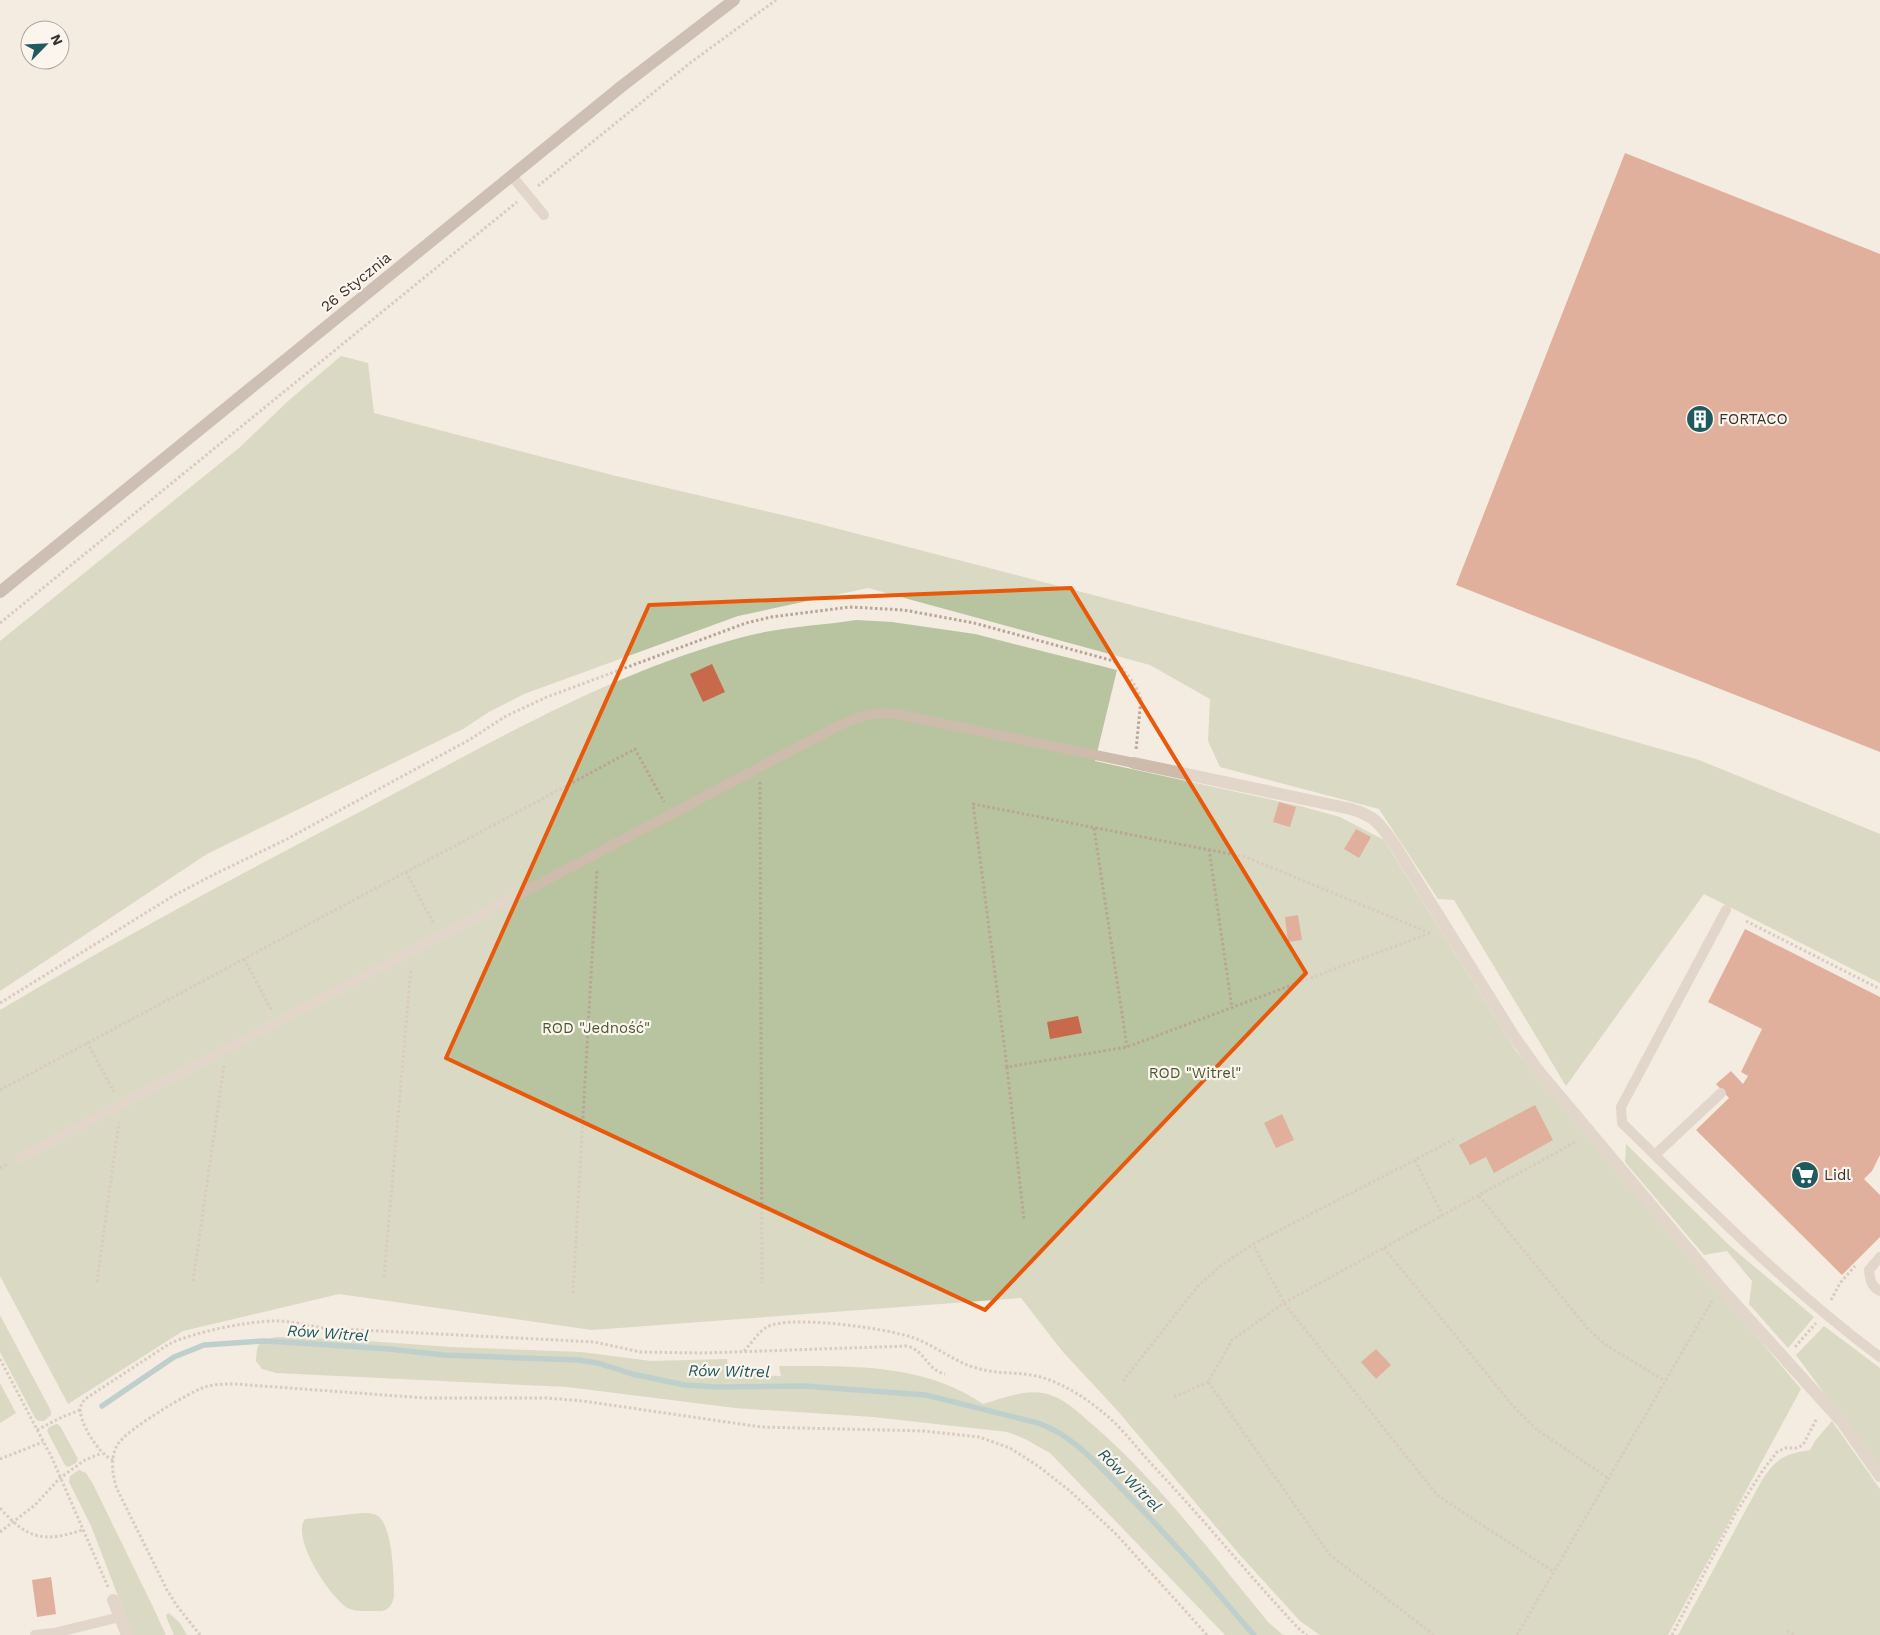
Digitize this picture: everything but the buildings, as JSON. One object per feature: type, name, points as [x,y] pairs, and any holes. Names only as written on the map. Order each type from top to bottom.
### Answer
[{"type":"street","name":"26 Stycznia","points":[[0,592],[643,70],[734,0]]},
{"type":"street","points":[[1134,763],[1366,813],[1376,819],[1513,1035],[1537,1069],[1720,1287],[1842,1422],[1880,1476]]},
{"type":"street","points":[[113,1600],[127,1635]]},
{"type":"lane","points":[[512,176],[544,215]]},
{"type":"lane","points":[[20,1158],[760,766],[862,715],[883,712],[1134,763]]},
{"type":"lane","points":[[1726,910],[1622,1107],[1622,1122],[1782,1276],[1837,1324],[1880,1358]]},
{"type":"lane","points":[[1655,1154],[1721,1093]]},
{"type":"lane","points":[[1880,1257],[1869,1270],[1870,1280],[1876,1289],[1880,1291]]},
{"type":"lane","points":[[35,1635],[54,1634],[120,1617]]},
{"type":"path","points":[[0,623],[690,63],[776,0]]},
{"type":"path","points":[[0,1003],[174,896],[287,839],[468,740],[506,716],[547,698],[725,630],[771,617],[850,607],[904,610],[974,623],[1114,661],[1120,666],[1139,692],[1141,699],[1134,763]]},
{"type":"path","points":[[0,1090],[635,749],[670,814]]},
{"type":"path","points":[[760,766],[762,1283]]},
{"type":"path","points":[[1024,1220],[1007,1067],[973,804],[1246,857],[1430,934]]},
{"type":"path","points":[[1094,828],[1127,1047]]},
{"type":"path","points":[[1209,850],[1232,1008]]},
{"type":"path","points":[[573,1292],[598,852]]},
{"type":"path","points":[[406,872],[440,936]]},
{"type":"path","points":[[1746,921],[1880,989]]},
{"type":"path","points":[[1007,1067],[1127,1047],[1446,927]]},
{"type":"path","points":[[384,1277],[413,950]]},
{"type":"path","points":[[244,958],[278,1021]]},
{"type":"path","points":[[87,1042],[121,1105],[97,1282]]},
{"type":"path","points":[[193,1281],[227,1048]]},
{"type":"path","points":[[1174,1397],[1208,1382],[1232,1340],[1284,1304],[1591,1134]]},
{"type":"path","points":[[1123,1381],[1196,1287],[1219,1267],[1253,1244],[1454,1139]]},
{"type":"path","points":[[1415,1160],[1443,1216]]},
{"type":"path","points":[[1479,1196],[1588,1329],[1606,1345],[1665,1381]]},
{"type":"path","points":[[1253,1244],[1284,1304],[1438,1496],[1554,1572]]},
{"type":"path","points":[[1384,1248],[1513,1406],[1536,1429],[1608,1478]]},
{"type":"path","points":[[1517,1635],[1720,1287]]},
{"type":"path","points":[[113,1460],[102,1454],[90,1434],[80,1410],[82,1403],[91,1395],[169,1344],[196,1334],[274,1321],[296,1322],[322,1328],[595,1342],[640,1352],[744,1352],[908,1346],[922,1353],[933,1369],[945,1374]]},
{"type":"path","points":[[744,1352],[762,1330],[768,1326],[778,1323],[840,1323],[912,1337],[981,1370],[1036,1376],[1055,1383],[1078,1395],[1106,1415],[1200,1516],[1249,1575],[1300,1630],[1307,1635]]},
{"type":"path","points":[[0,1359],[60,1478],[113,1600]]},
{"type":"path","points":[[1208,1382],[1330,1555],[1434,1635]]},
{"type":"path","points":[[200,1635],[167,1590],[117,1488],[113,1475],[113,1460],[116,1446],[126,1434],[195,1391],[209,1386],[235,1384],[425,1398],[546,1398],[583,1401],[761,1427],[924,1431],[978,1437],[1010,1448],[1038,1466],[1070,1491],[1117,1536],[1207,1635]]},
{"type":"path","points":[[1672,1635],[1735,1514],[1763,1470],[1777,1452],[1785,1448],[1796,1448],[1803,1445],[1824,1402]]},
{"type":"path","points":[[37,1430],[80,1410]]},
{"type":"path","points":[[0,1459],[43,1442]]},
{"type":"path","points":[[0,1532],[35,1505],[60,1478],[86,1460],[102,1454]]},
{"type":"path","points":[[0,1508],[20,1528],[32,1534],[45,1537],[65,1536],[82,1530]]},
{"type":"path","points":[[1787,1631],[1795,1635]]},
{"type":"highlighted area","points":[[1071,588],[1306,973],[985,1310],[446,1058],[649,605]]},
{"type":"green space","points":[[341,356],[368,363],[374,413],[612,475],[808,521],[1416,679],[1699,760],[1880,834],[1880,983],[1704,894],[1566,1086],[1454,900],[1438,899],[1379,809],[1220,767],[1208,741],[1210,699],[1150,665],[868,588],[738,616],[524,694],[489,712],[463,729],[207,854],[0,991],[0,641],[239,448],[287,402]]},
{"type":"green space","points":[[856,620],[892,622],[975,634],[1117,670],[1095,761],[1300,806],[1340,817],[1384,840],[1516,1051],[1801,1389],[1668,1635],[1320,1635],[1300,1621],[1239,1554],[1116,1409],[1063,1352],[1021,1298],[592,1330],[339,1294],[183,1331],[68,1404],[0,1276],[0,1010],[91,957],[231,880],[507,734],[599,689],[646,669],[743,637],[785,629]]},
{"type":"green space","points":[[1626,1144],[1730,1246],[1814,1317],[1788,1348],[1749,1304],[1752,1281],[1727,1251],[1704,1255],[1625,1162]]},
{"type":"green space","points":[[0,1315],[51,1411],[51,1415],[44,1421],[38,1421],[35,1418],[0,1352]]},
{"type":"green space","points":[[1824,1326],[1880,1368],[1880,1469],[1796,1355]]},
{"type":"green space","points":[[277,1337],[581,1352],[651,1361],[727,1359],[729,1374],[781,1376],[779,1366],[859,1367],[911,1374],[936,1381],[960,1391],[983,1404],[1018,1394],[1045,1393],[1059,1399],[1074,1409],[1140,1470],[1163,1494],[1268,1622],[1283,1635],[1225,1635],[1050,1453],[1008,1432],[873,1417],[735,1408],[567,1387],[276,1373],[262,1369],[256,1361],[260,1343],[266,1339]]},
{"type":"green space","points":[[0,1383],[16,1413],[0,1423]]},
{"type":"green space","points":[[1832,1421],[1880,1489],[1880,1635],[1678,1635],[1767,1473],[1787,1455],[1810,1450]]},
{"type":"green space","points":[[57,1424],[60,1426],[78,1459],[76,1463],[68,1467],[65,1465],[47,1431],[49,1427]]},
{"type":"green space","points":[[79,1470],[86,1473],[93,1484],[166,1635],[133,1635],[91,1526],[69,1482],[70,1476]]},
{"type":"green space","points":[[363,1513],[378,1516],[383,1522],[390,1542],[394,1596],[390,1606],[383,1611],[352,1610],[339,1601],[330,1591],[314,1566],[303,1539],[302,1528],[305,1519]]},
{"type":"green space","points":[[169,1613],[180,1623],[187,1635],[174,1635],[166,1615]]},
{"type":"waterway","name":"Rów Witrel","points":[[102,1406],[174,1357],[204,1345],[263,1341],[389,1349],[443,1355],[578,1360],[598,1363],[632,1374],[685,1385],[716,1387],[804,1386],[926,1395],[1038,1423],[1051,1428],[1074,1443],[1095,1461],[1124,1491],[1204,1577],[1254,1635]]},
{"type":"place","name":"FORTACO","points":[[1700,419]]},
{"type":"place","name":"Lidl","points":[[1805,1175]]},
{"type":"park label","name":"ROD \"Jedność\"","points":[[596,1028]]},
{"type":"park label","name":"ROD \"Witrel\"","points":[[1195,1073]]}]
